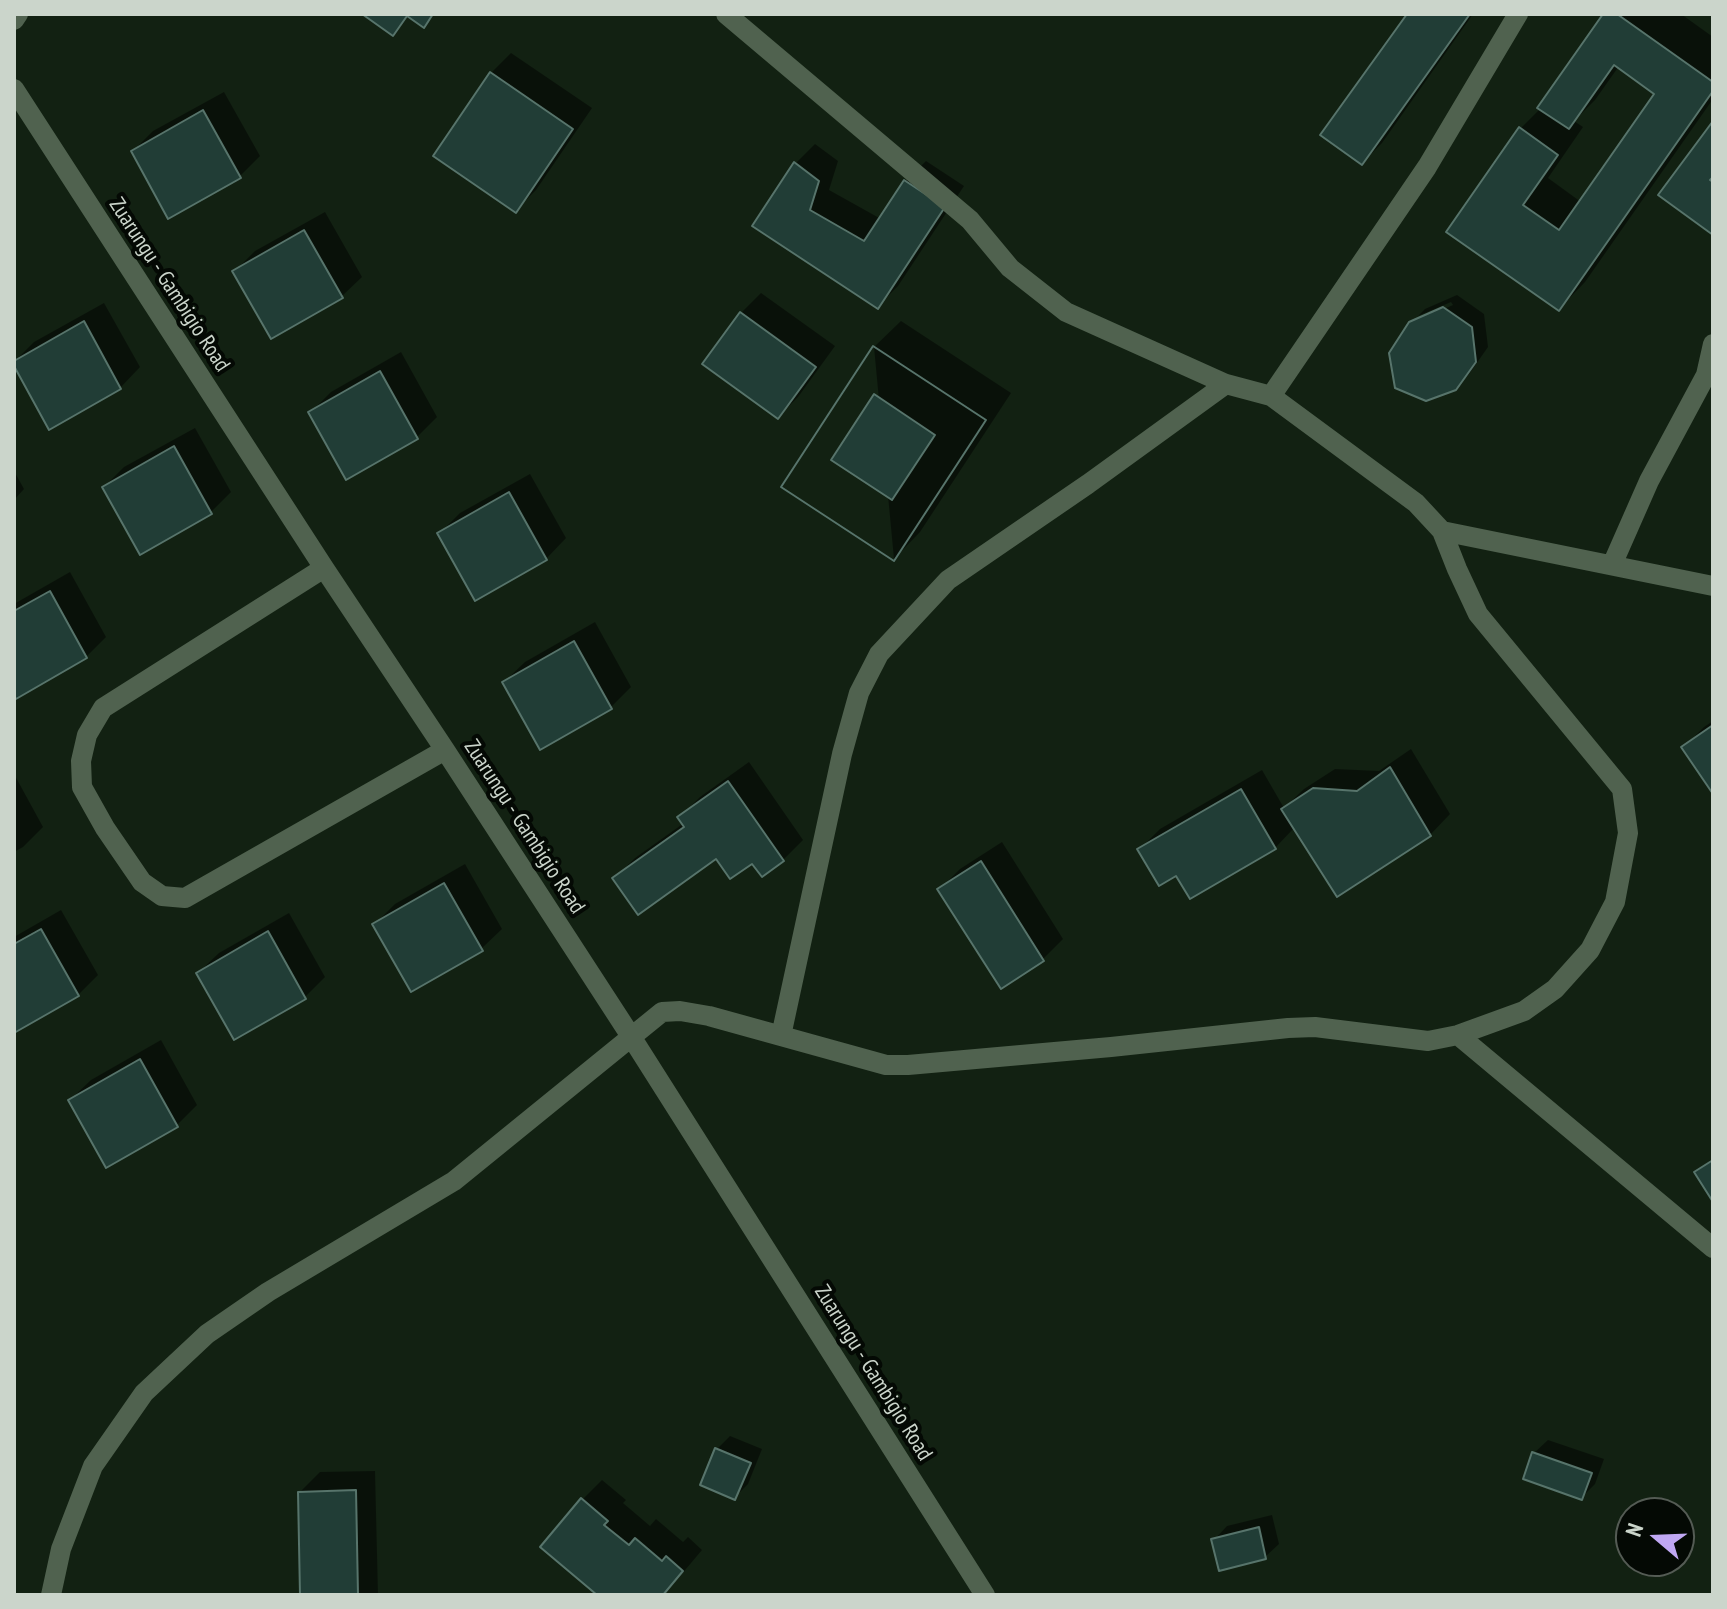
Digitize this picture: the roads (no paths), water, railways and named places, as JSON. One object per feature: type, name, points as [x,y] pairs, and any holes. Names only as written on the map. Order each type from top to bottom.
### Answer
[{"type":"street","points":[[14,20],[18,14]]},
{"type":"street","points":[[51,1595],[61,1549],[93,1466],[152,1385],[207,1334],[454,1181],[662,1012],[680,1011],[709,1016],[886,1065],[1111,1047],[1288,1028],[1315,1027],[1428,1041],[1458,1035],[1524,1011],[1555,989],[1590,950],[1615,902],[1628,833],[1622,789],[1478,614],[1442,531],[1416,503],[1271,396],[1226,384],[1066,312],[1010,268],[970,220],[726,14]]},
{"type":"street","points":[[1271,396],[1427,167],[1518,14]]},
{"type":"street","name":"Zuarungu - Gambigio Road","points":[[14,89],[632,1038],[985,1595]]},
{"type":"street","points":[[1612,565],[1649,481],[1706,375],[1713,344]]},
{"type":"street","points":[[781,1036],[842,754],[859,693],[879,654],[948,580],[1226,384]]},
{"type":"street","points":[[1442,531],[1713,586]]},
{"type":"street","points":[[324,568],[103,708],[87,735],[81,761],[82,787],[112,839],[142,882],[162,896],[185,898],[445,750]]},
{"type":"street","points":[[1458,1035],[1713,1248]]}]
